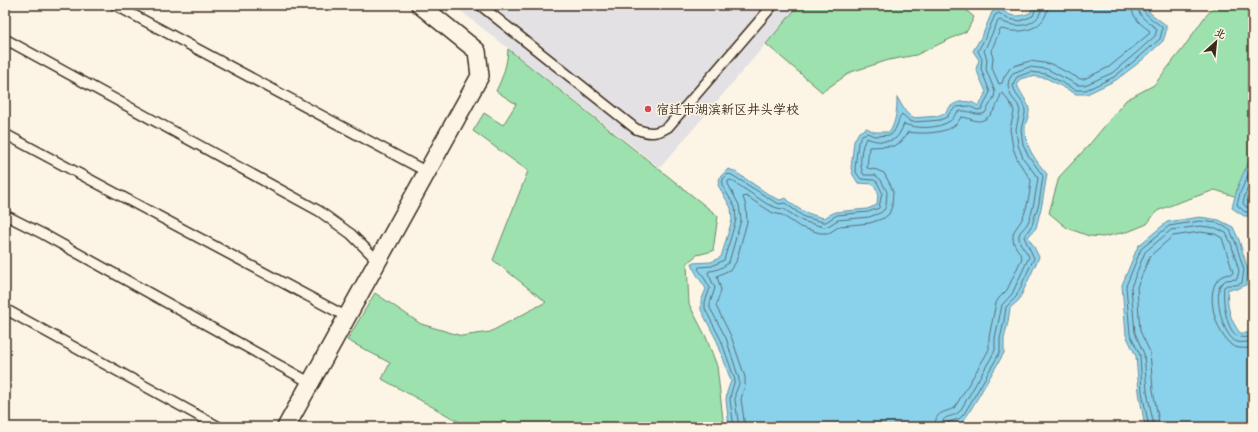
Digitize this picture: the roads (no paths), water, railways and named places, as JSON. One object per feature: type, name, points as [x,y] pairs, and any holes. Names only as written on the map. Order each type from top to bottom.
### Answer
[{"type":"street","points":[[286,427],[480,76],[477,51],[420,5]]},
{"type":"lane","points":[[115,5],[427,172]]},
{"type":"lane","points":[[480,5],[636,129],[646,133],[658,132],[668,127],[773,5]]},
{"type":"lane","points":[[5,39],[319,211],[351,234],[378,261]]},
{"type":"lane","points":[[5,134],[347,317]]},
{"type":"lane","points":[[5,215],[50,238],[310,383]]},
{"type":"lane","points":[[5,309],[219,427]]},
{"type":"water","points":[[1034,5],[1145,5],[1150,13],[1166,25],[1166,32],[1163,41],[1141,61],[1116,80],[1087,94],[1076,94],[1046,78],[1031,76],[1020,79],[1017,84],[1029,109],[1029,115],[1025,125],[1027,143],[1047,174],[1036,228],[1028,237],[1039,257],[1019,300],[1010,308],[1004,339],[1004,353],[962,423],[947,427],[729,427],[726,400],[731,381],[717,341],[701,310],[701,301],[706,289],[696,273],[692,263],[711,262],[721,257],[732,220],[731,208],[718,185],[720,177],[728,169],[734,171],[771,196],[780,200],[786,198],[794,206],[803,211],[824,218],[835,212],[867,209],[877,205],[878,192],[873,184],[858,183],[851,168],[854,141],[859,132],[867,128],[874,132],[890,132],[896,115],[897,97],[905,111],[912,118],[939,116],[946,113],[952,105],[959,102],[971,102],[979,106],[986,92],[976,69],[979,60],[973,51],[983,34],[992,12],[999,8],[1010,15],[1021,16],[1030,13]]},
{"type":"water","points":[[1253,157],[1253,216],[1244,216],[1232,208],[1243,175]]},
{"type":"water","points":[[1200,217],[1219,220],[1233,227],[1239,240],[1248,270],[1246,285],[1237,289],[1228,289],[1228,301],[1231,318],[1240,333],[1251,333],[1253,331],[1253,427],[1145,427],[1139,392],[1136,356],[1126,335],[1122,285],[1138,246],[1167,222]]},
{"type":"place","name":"宿迁市湖滨新区井头学校","points":[[648,109]]}]
